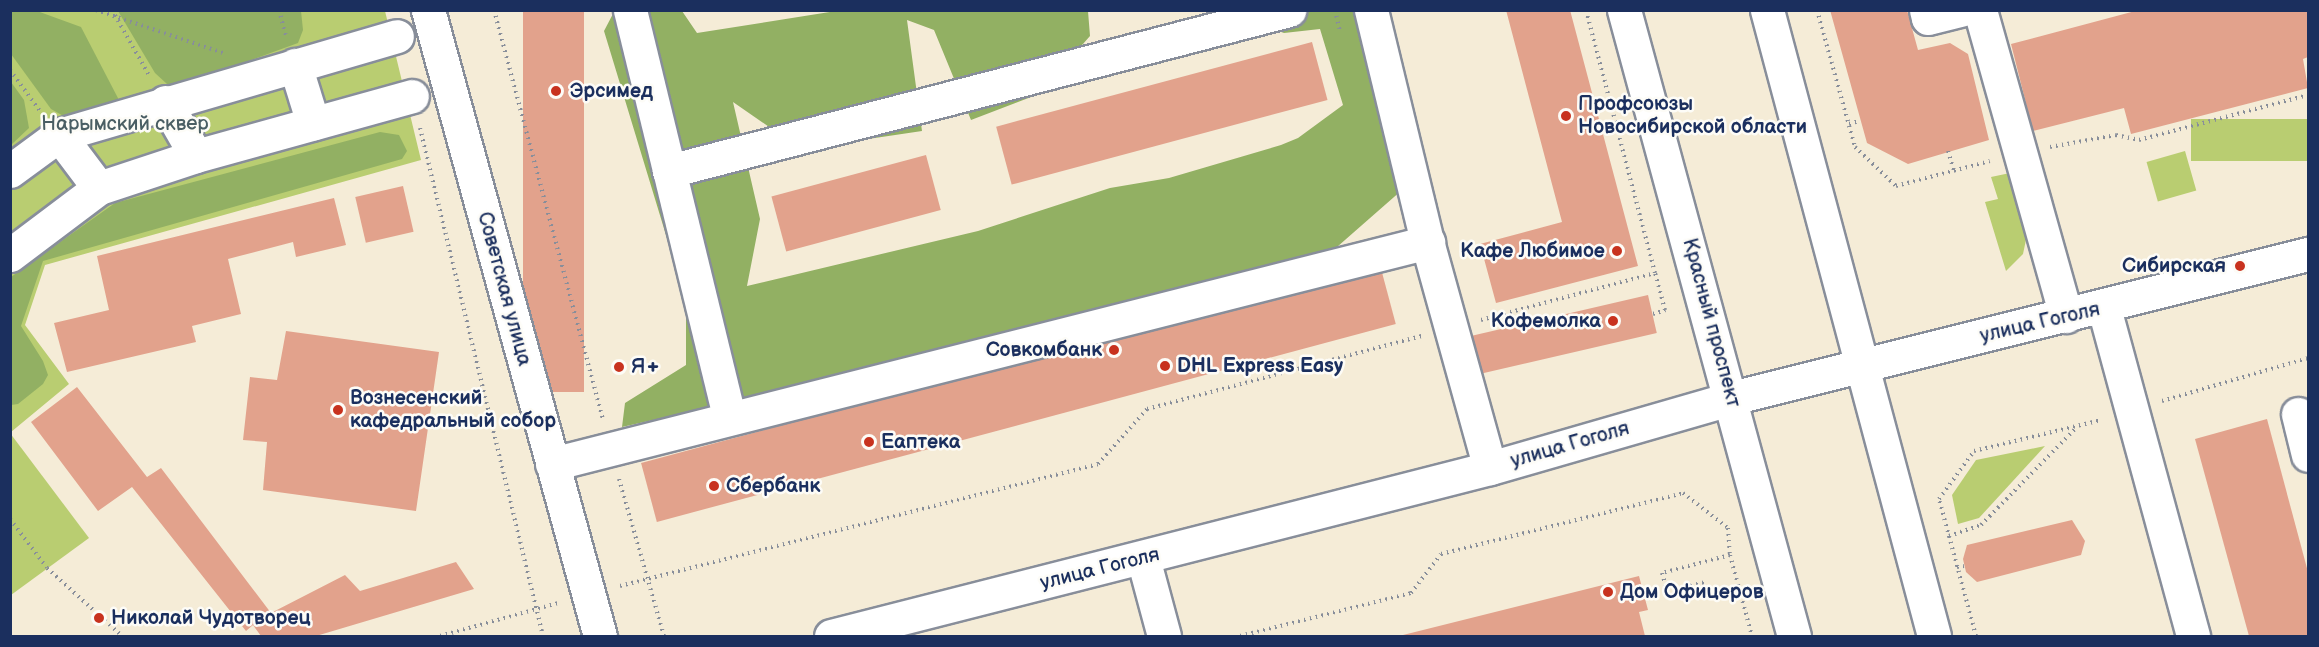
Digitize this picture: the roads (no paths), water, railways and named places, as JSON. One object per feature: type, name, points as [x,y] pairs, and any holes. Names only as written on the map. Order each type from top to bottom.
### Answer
[{"type":"main road","name":"Советская улица","points":[[428,10],[600,636]]},
{"type":"main road","points":[[630,10],[729,417]]},
{"type":"main road","points":[[669,171],[1289,10]]},
{"type":"main road","points":[[1371,10],[1450,328],[1490,468]]},
{"type":"main road","name":"Красный проспект","points":[[1624,10],[1732,398],[1794,636]]},
{"type":"main road","points":[[1767,10],[1934,636]]},
{"type":"main road","points":[[1926,10],[1928,18],[1961,10]]},
{"type":"main road","points":[[1980,10],[2066,316]]},
{"type":"main road","points":[[10,171],[59,135],[165,102],[397,36]]},
{"type":"main road","points":[[285,68],[313,123]]},
{"type":"main road","points":[[10,255],[99,188],[196,156],[412,96]]},
{"type":"main road","points":[[165,102],[196,156]]},
{"type":"main road","points":[[59,135],[99,188]]},
{"type":"main road","points":[[552,464],[610,447],[1428,242]]},
{"type":"main road","name":"улица Гоголя","points":[[831,636],[1490,468],[1732,398],[2104,308],[2308,254]]},
{"type":"main road","points":[[2104,308],[2134,410],[2193,636]]},
{"type":"main road","points":[[2298,414],[2308,455]]},
{"type":"main road","points":[[1143,558],[1164,636]]},
{"type":"place","name":"Эрсимед","points":[[556,91]]},
{"type":"place","name":"Профсоюзы Новосибирской области","points":[[1566,116]]},
{"type":"place","name":"Кафе Любимое","points":[[1617,251]]},
{"type":"place","name":"Сибирская","points":[[2240,266]]},
{"type":"place","name":"Кофемолка","points":[[1613,321]]},
{"type":"place","name":"Совкомбанк","points":[[1114,350]]},
{"type":"place","name":"DHL Express Easy","points":[[1165,366]]},
{"type":"place","name":"Я+","points":[[619,367]]},
{"type":"place","name":"Вознесенский кафедральный собор","points":[[338,410]]},
{"type":"place","name":"Еаптека","points":[[869,442]]},
{"type":"place","name":"Сбербанк","points":[[714,486]]},
{"type":"place","name":"Дом Офицеров","points":[[1608,592]]},
{"type":"place","name":"Николай Чудотворец","points":[[99,618]]},
{"type":"park label","name":"Нарымский сквер","points":[[125,124]]}]
